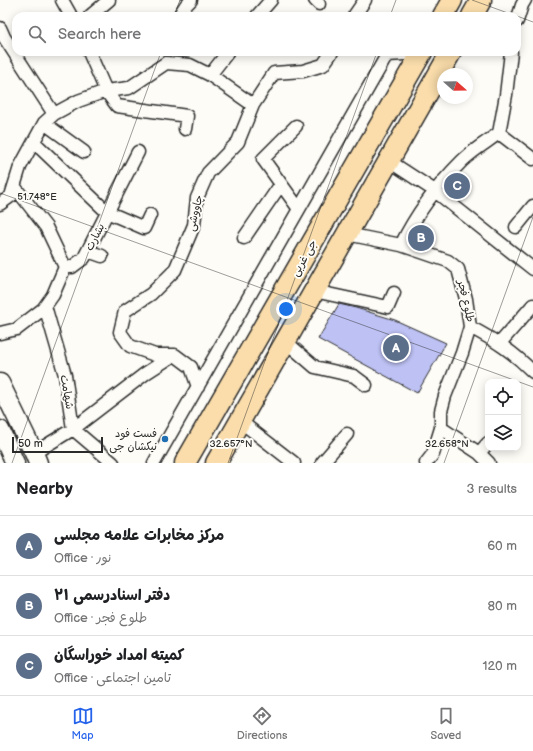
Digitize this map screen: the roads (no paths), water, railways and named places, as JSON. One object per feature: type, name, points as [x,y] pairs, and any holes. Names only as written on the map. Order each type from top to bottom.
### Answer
[{"type":"main road","points":[[445,12],[452,0]]},
{"type":"main road","points":[[474,12],[481,0]]},
{"type":"main road","name":"جی غربی","points":[[185,463],[420,56]]},
{"type":"main road","points":[[216,463],[449,56]]},
{"type":"main road","points":[[0,383],[36,458]]},
{"type":"main road","points":[[0,430],[15,463]]},
{"type":"street","points":[[62,0],[69,12]]},
{"type":"street","points":[[95,12],[109,0]]},
{"type":"street","points":[[182,12],[191,0]]},
{"type":"street","points":[[260,12],[271,0]]},
{"type":"street","points":[[357,12],[365,0]]},
{"type":"street","points":[[520,12],[525,0]]},
{"type":"street","points":[[1,35],[12,51]]},
{"type":"street","points":[[15,56],[54,114]]},
{"type":"street","points":[[91,56],[106,91],[117,106],[187,116],[185,129]]},
{"type":"street","points":[[210,75],[225,56]]},
{"type":"street","name":"چاووشی","points":[[175,355],[155,355],[130,346],[120,332],[125,311],[151,294],[175,270],[194,225],[197,198],[208,173],[238,142],[253,105],[274,73],[303,71],[323,65],[329,56]]},
{"type":"street","points":[[154,463],[386,56]]},
{"type":"street","points":[[401,245],[409,229],[435,191],[463,160],[499,133],[506,95],[511,56]]},
{"type":"street","points":[[0,204],[11,196],[20,167],[44,123],[54,114],[78,101],[106,91],[129,88],[168,58],[190,65],[210,75],[253,105]]},
{"type":"street","points":[[44,123],[84,152]]},
{"type":"street","points":[[296,126],[263,159],[299,209]]},
{"type":"street","points":[[499,133],[533,159]]},
{"type":"street","points":[[34,142],[107,212],[144,228],[150,215]]},
{"type":"street","name":"بشارت","points":[[65,267],[72,267],[84,258],[138,152]]},
{"type":"street","points":[[389,161],[435,191],[533,269]]},
{"type":"street","points":[[244,238],[281,184]]},
{"type":"street","points":[[0,333],[17,329],[46,306],[53,295],[65,267],[46,227],[14,186]]},
{"type":"street","points":[[516,227],[533,206]]},
{"type":"street","name":"طلوع فجر","points":[[347,234],[401,245],[448,261],[458,269],[466,299],[470,327],[500,343],[517,356],[533,372]]},
{"type":"street","points":[[88,251],[102,256]]},
{"type":"street","points":[[314,291],[388,307],[394,293]]},
{"type":"street","name":"شهامت","points":[[46,306],[65,375],[73,429]]},
{"type":"street","points":[[500,343],[533,306]]},
{"type":"street","points":[[426,463],[433,454],[441,428],[441,411],[445,396],[462,353],[470,327]]},
{"type":"street","points":[[285,341],[315,367],[334,373],[354,376],[366,385]]},
{"type":"street","points":[[36,458],[146,373],[175,355],[191,367],[198,387]]},
{"type":"street","points":[[240,421],[294,463]]},
{"type":"street","points":[[441,428],[479,453],[490,463]]},
{"type":"street","points":[[73,429],[113,463]]},
{"type":"street","points":[[322,463],[347,434]]},
{"type":"street","points":[[479,453],[485,446]]},
{"type":"place","name":"کمیته امداد خوراسگان","points":[[457,186]]},
{"type":"place","name":"دفتر اسنادرسمی ۲۱","points":[[421,238]]},
{"type":"place","name":"مرکز مخابرات علامه مجلسی","points":[[396,348]]},
{"type":"place","name":"فست فود نیکشان جی","points":[[165,439]]}]
